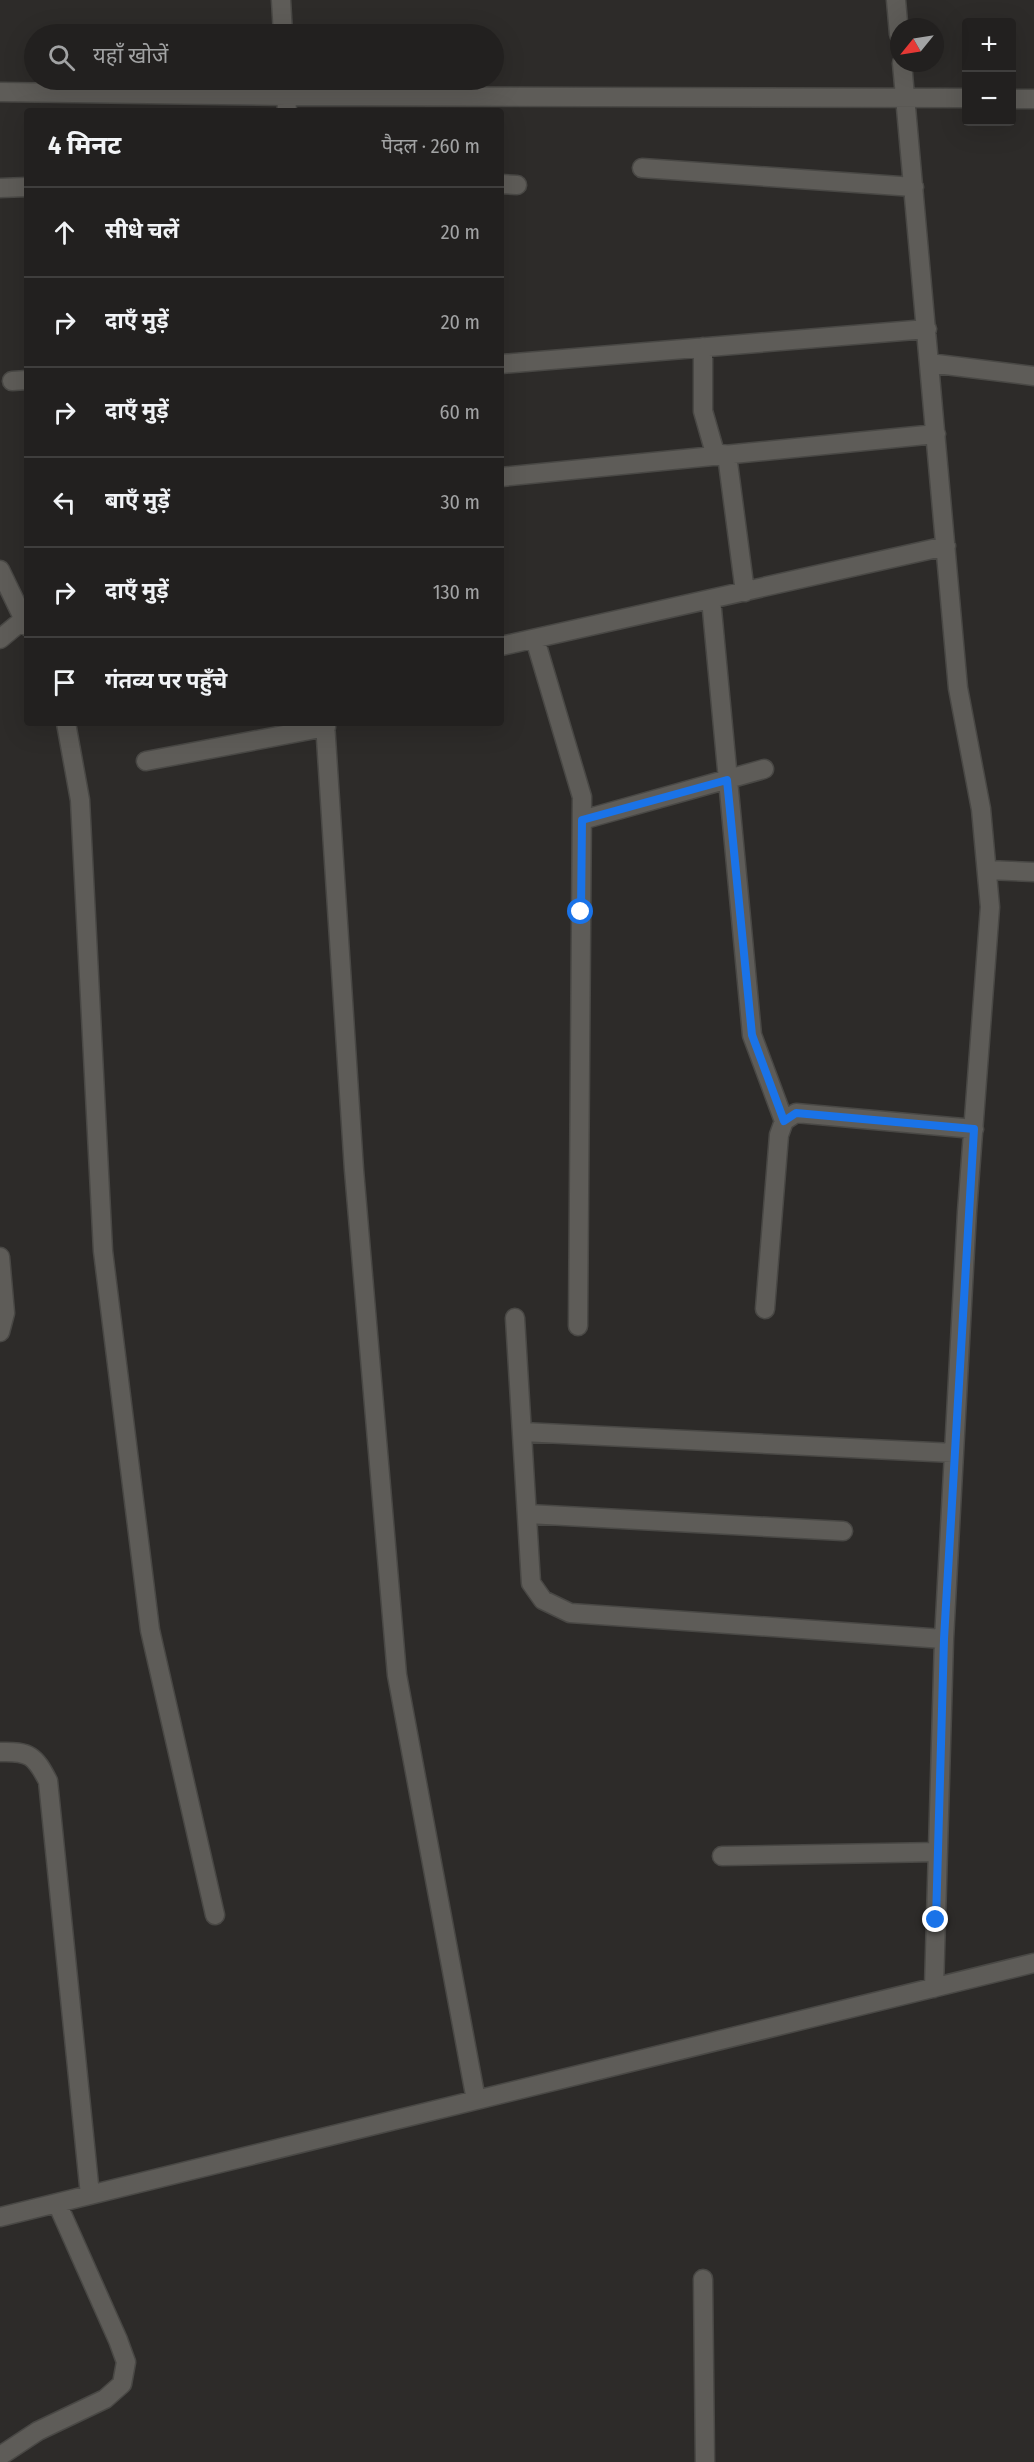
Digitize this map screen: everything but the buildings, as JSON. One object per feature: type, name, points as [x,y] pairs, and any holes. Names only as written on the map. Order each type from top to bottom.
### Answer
[{"type":"street","points":[[281,0],[282,24]]},
{"type":"street","points":[[896,0],[898,18]]},
{"type":"street","points":[[903,72],[958,688],[981,809],[990,907],[974,1129],[944,1639],[934,1988]]},
{"type":"street","points":[[0,92],[286,96],[962,98]]},
{"type":"street","points":[[1016,99],[1034,99]]},
{"type":"street","points":[[642,168],[914,187]]},
{"type":"street","points":[[0,188],[24,187]]},
{"type":"street","points":[[504,364],[927,329]]},
{"type":"street","points":[[703,347],[703,411],[716,453],[727,455]]},
{"type":"street","points":[[929,363],[1034,376]]},
{"type":"street","points":[[504,477],[936,435]]},
{"type":"street","points":[[727,455],[745,592]]},
{"type":"street","points":[[504,645],[945,546]]},
{"type":"street","points":[[0,570],[24,621]]},
{"type":"street","points":[[711,599],[752,1035],[784,1121]]},
{"type":"street","points":[[0,639],[24,624]]},
{"type":"street","points":[[535,639],[582,797],[578,1326]]},
{"type":"street","points":[[67,726],[80,800],[106,1275],[150,1630],[214,1915]]},
{"type":"street","points":[[146,761],[320,726]]},
{"type":"street","points":[[325,726],[354,1170],[397,1675],[476,2100]]},
{"type":"street","points":[[582,820],[764,770]]},
{"type":"street","points":[[987,870],[1034,872]]},
{"type":"street","points":[[765,1309],[778,1135],[784,1121],[796,1113],[974,1129]]},
{"type":"street","points":[[0,1265],[5,1313],[0,1332]]},
{"type":"street","points":[[515,1318],[531,1583],[543,1600],[570,1613],[944,1639]]},
{"type":"street","points":[[522,1432],[954,1453]]},
{"type":"street","points":[[528,1514],[843,1531]]},
{"type":"street","points":[[0,1752],[19,1752],[36,1759],[48,1781],[90,2195]]},
{"type":"street","points":[[722,1856],[938,1852]]},
{"type":"street","points":[[0,2217],[1034,1963]]},
{"type":"street","points":[[0,2456],[38,2431],[105,2399],[122,2384],[126,2362],[57,2203]]},
{"type":"street","points":[[703,2279],[705,2462]]},
{"type":"route","points":[[581,912],[582,820],[727,780],[752,1035],[784,1121],[796,1113],[974,1129],[967,1212],[944,1639],[936,1920]]}]
